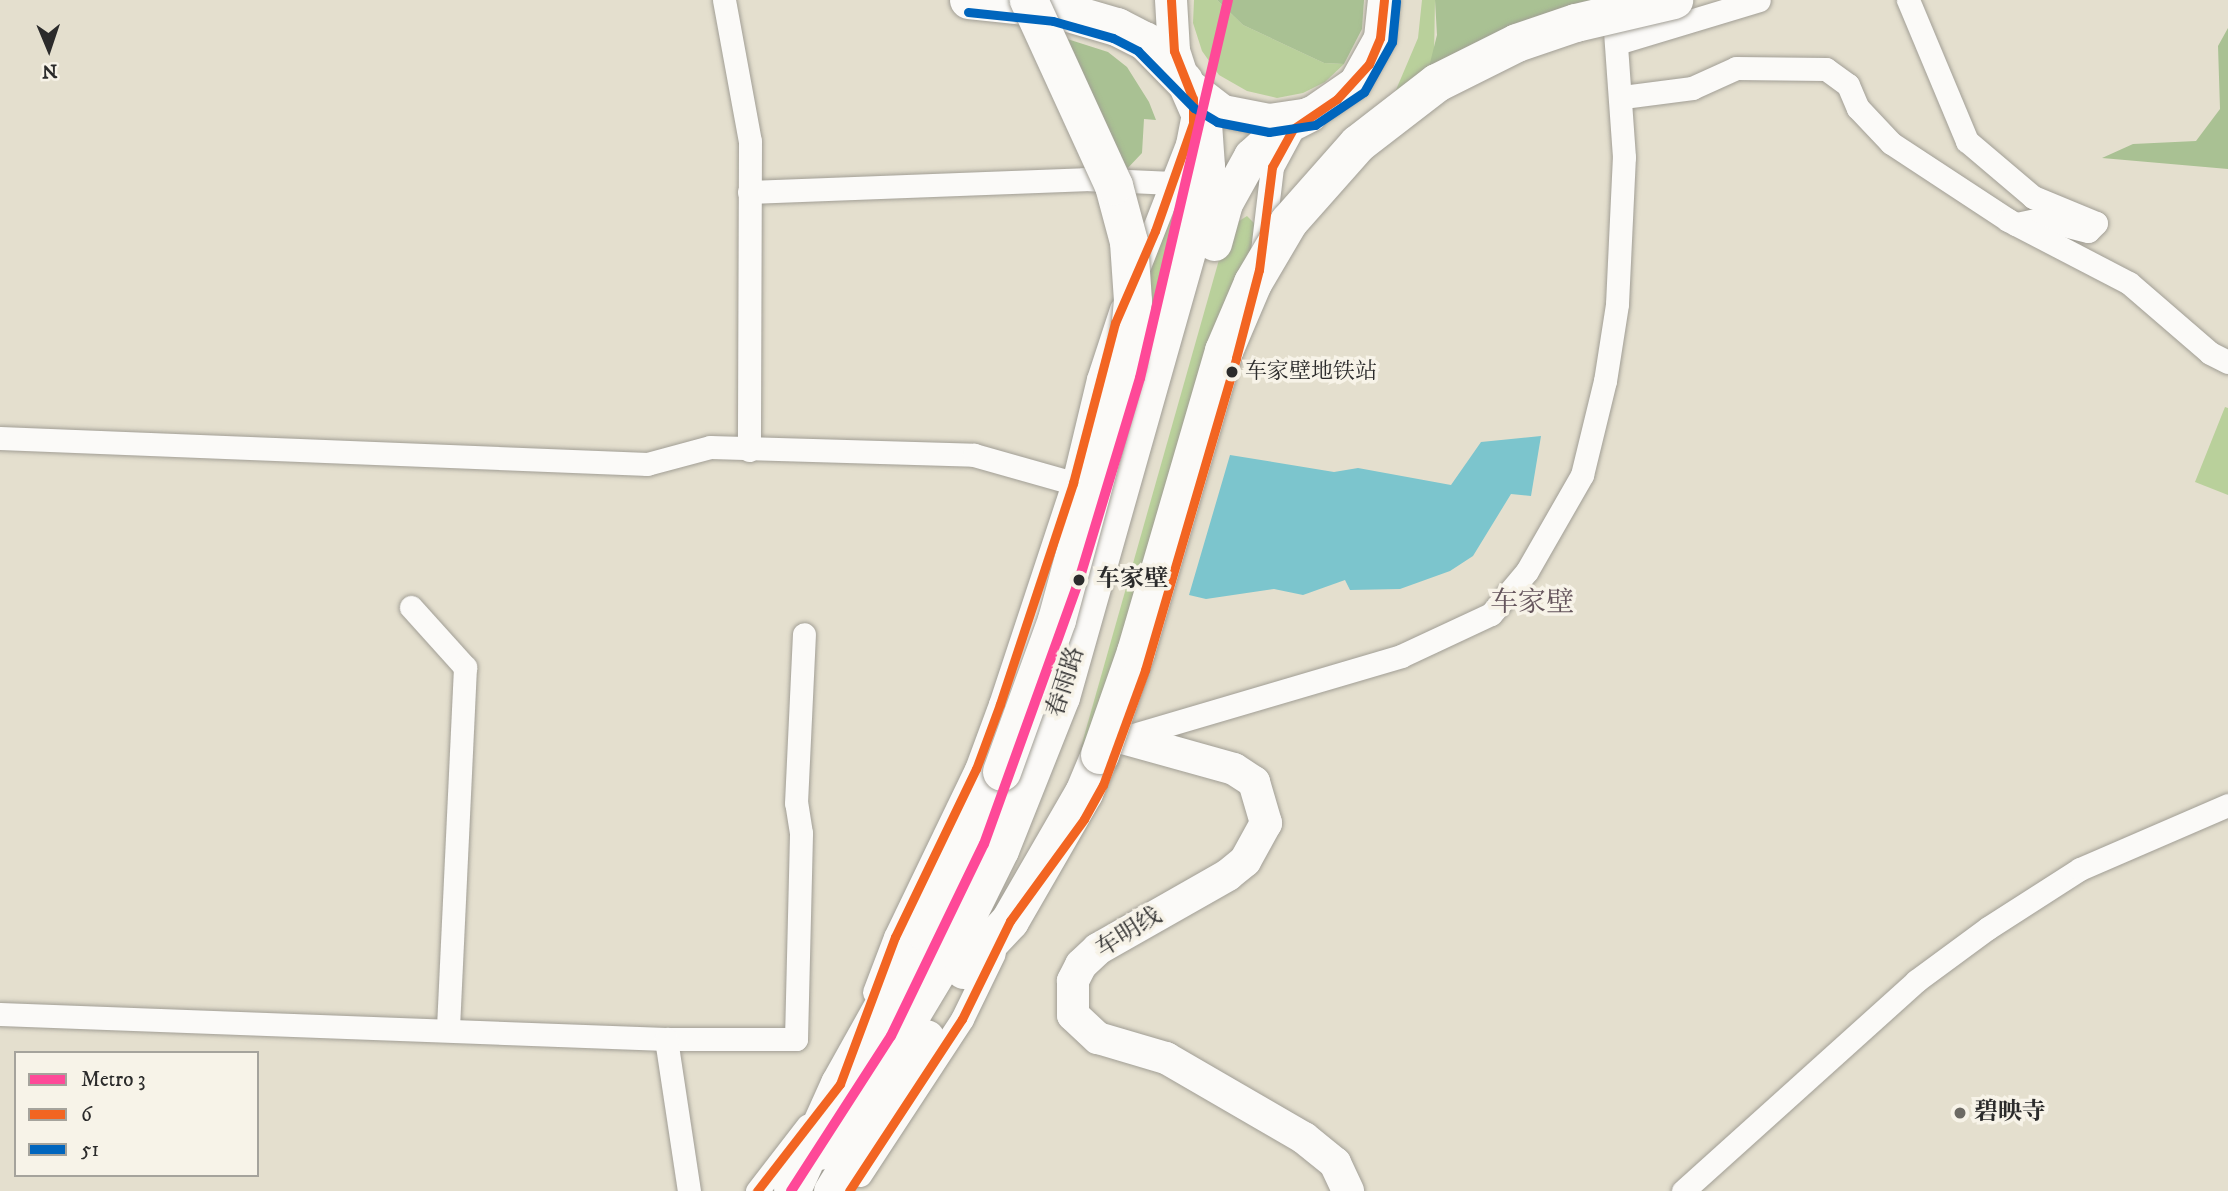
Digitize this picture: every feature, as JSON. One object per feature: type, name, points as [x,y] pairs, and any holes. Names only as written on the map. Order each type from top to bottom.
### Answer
[{"type":"highway","points":[[969,0],[1055,9],[1117,27],[1145,41],[1189,90]]},
{"type":"highway","points":[[780,1190],[925,932],[1002,772],[1057,620],[1127,363],[1133,301],[1129,242],[1114,186],[1029,0]]},
{"type":"highway","points":[[964,970],[1010,922],[1112,747],[1136,652],[1224,351],[1253,284],[1289,222],[1358,144],[1412,99],[1454,73],[1558,29],[1674,0]]},
{"type":"main road","points":[[1171,0],[1171,35],[1189,90],[1245,117],[1310,114],[1337,99],[1369,64],[1380,38],[1384,0]]},
{"type":"main road","name":"春雨路","points":[[780,1190],[884,1062],[953,947],[1001,850],[1062,698],[1202,201],[1207,148],[1189,90]]},
{"type":"main road","name":"春雨路","points":[[831,1191],[899,1085],[964,970],[1053,782],[1077,715],[1225,203],[1236,180],[1264,143],[1310,114]]},
{"type":"main road","name":"车明线","points":[[1112,747],[1234,769],[1255,782],[1266,823],[1245,861],[1228,875],[1098,949],[1081,965],[1073,981],[1073,1015],[1098,1038],[1166,1058],[1304,1138],[1335,1163],[1348,1191]]},
{"type":"street","points":[[724,0],[750,141],[749,450]]},
{"type":"street","points":[[1112,747],[1350,674],[1412,651],[1491,614],[1527,571],[1582,475],[1605,381],[1617,304],[1623,97],[1612,0]]},
{"type":"street","points":[[1617,43],[1759,0]]},
{"type":"street","points":[[1908,0],[1967,141],[2033,197],[2096,223],[2088,231],[2040,219],[2016,224]]},
{"type":"street","points":[[1623,97],[1692,88],[1736,68],[1826,69],[1848,85],[1858,108],[1891,143],[2016,224],[2129,283],[2210,352],[2228,362]]},
{"type":"street","points":[[840,1084],[895,937],[976,769],[1073,483],[1115,323],[1173,183],[1193,123],[1189,90]]},
{"type":"street","points":[[1112,747],[1236,358],[1259,270],[1272,167],[1293,129],[1310,114]]},
{"type":"street","points":[[748,192],[1084,179],[1173,183]]},
{"type":"street","points":[[0,438],[647,464],[710,447],[974,455],[1073,483]]},
{"type":"street","points":[[411,607],[465,667],[448,1030]]},
{"type":"street","points":[[0,1014],[666,1039],[796,1039],[801,833],[796,803],[804,634]]},
{"type":"street","points":[[1683,1191],[1916,981],[1988,928],[2080,869],[2228,805]]},
{"type":"street","points":[[849,1191],[962,1020],[1010,922]]},
{"type":"street","points":[[666,1039],[689,1191]]},
{"type":"green space","points":[[1194,0],[1217,0],[1243,25],[1324,63],[1344,64],[1325,82],[1303,93],[1277,98],[1247,91],[1219,75],[1202,51],[1193,23]]},
{"type":"green space","points":[[1217,0],[1364,0],[1362,29],[1344,64],[1324,63],[1243,25]]},
{"type":"green space","points":[[1422,0],[1435,0],[1434,56],[1428,71],[1393,97],[1418,38]]},
{"type":"green space","points":[[1435,0],[1613,0],[1428,71],[1437,35]]},
{"type":"green space","points":[[2228,28],[2228,169],[2102,158],[2133,144],[2196,141],[2220,109],[2218,46]]},
{"type":"green space","points":[[1061,37],[1108,52],[1127,67],[1149,102],[1156,120],[1144,119],[1142,153],[1125,171]]},
{"type":"green space","points":[[1181,197],[1190,200],[1139,363],[1147,273]]},
{"type":"green space","points":[[1247,216],[1262,231],[1142,588],[1083,755],[1079,754],[1228,228]]},
{"type":"green space","points":[[2225,407],[2228,408],[2228,495],[2195,482]]},
{"type":"water","points":[[1541,436],[1531,496],[1511,494],[1473,556],[1450,571],[1400,589],[1350,590],[1345,580],[1303,595],[1274,589],[1206,599],[1189,595],[1230,455],[1334,472],[1358,468],[1451,485],[1481,442]]},
{"type":"metro line","name":"3","points":[[791,1191],[891,1036],[984,844],[1079,580],[1140,378],[1228,0]]},
{"type":"transit line","name":"6","points":[[757,1191],[840,1084],[895,937],[976,769],[1000,704],[1073,483],[1115,323],[1155,231],[1193,123],[1193,99],[1174,51],[1171,0]]},
{"type":"transit line","name":"6","points":[[849,1191],[962,1019],[1010,921],[1084,819],[1103,785],[1145,670],[1236,358],[1259,270],[1272,167],[1293,129],[1337,99],[1369,64],[1380,38],[1384,0]]},
{"type":"transit line","name":"51","points":[[968,12],[1053,21],[1113,38],[1138,51],[1194,108],[1217,122],[1269,132],[1315,125],[1364,92],[1392,42],[1396,1]]},
{"type":"place","name":"车家壁地铁站","points":[[1232,372]]},
{"type":"place","name":"车家壁","points":[[1079,580]]},
{"type":"place","name":"碧映寺","points":[[1960,1113]]},
{"type":"district","name":"车家壁","points":[[1532,603]]}]
